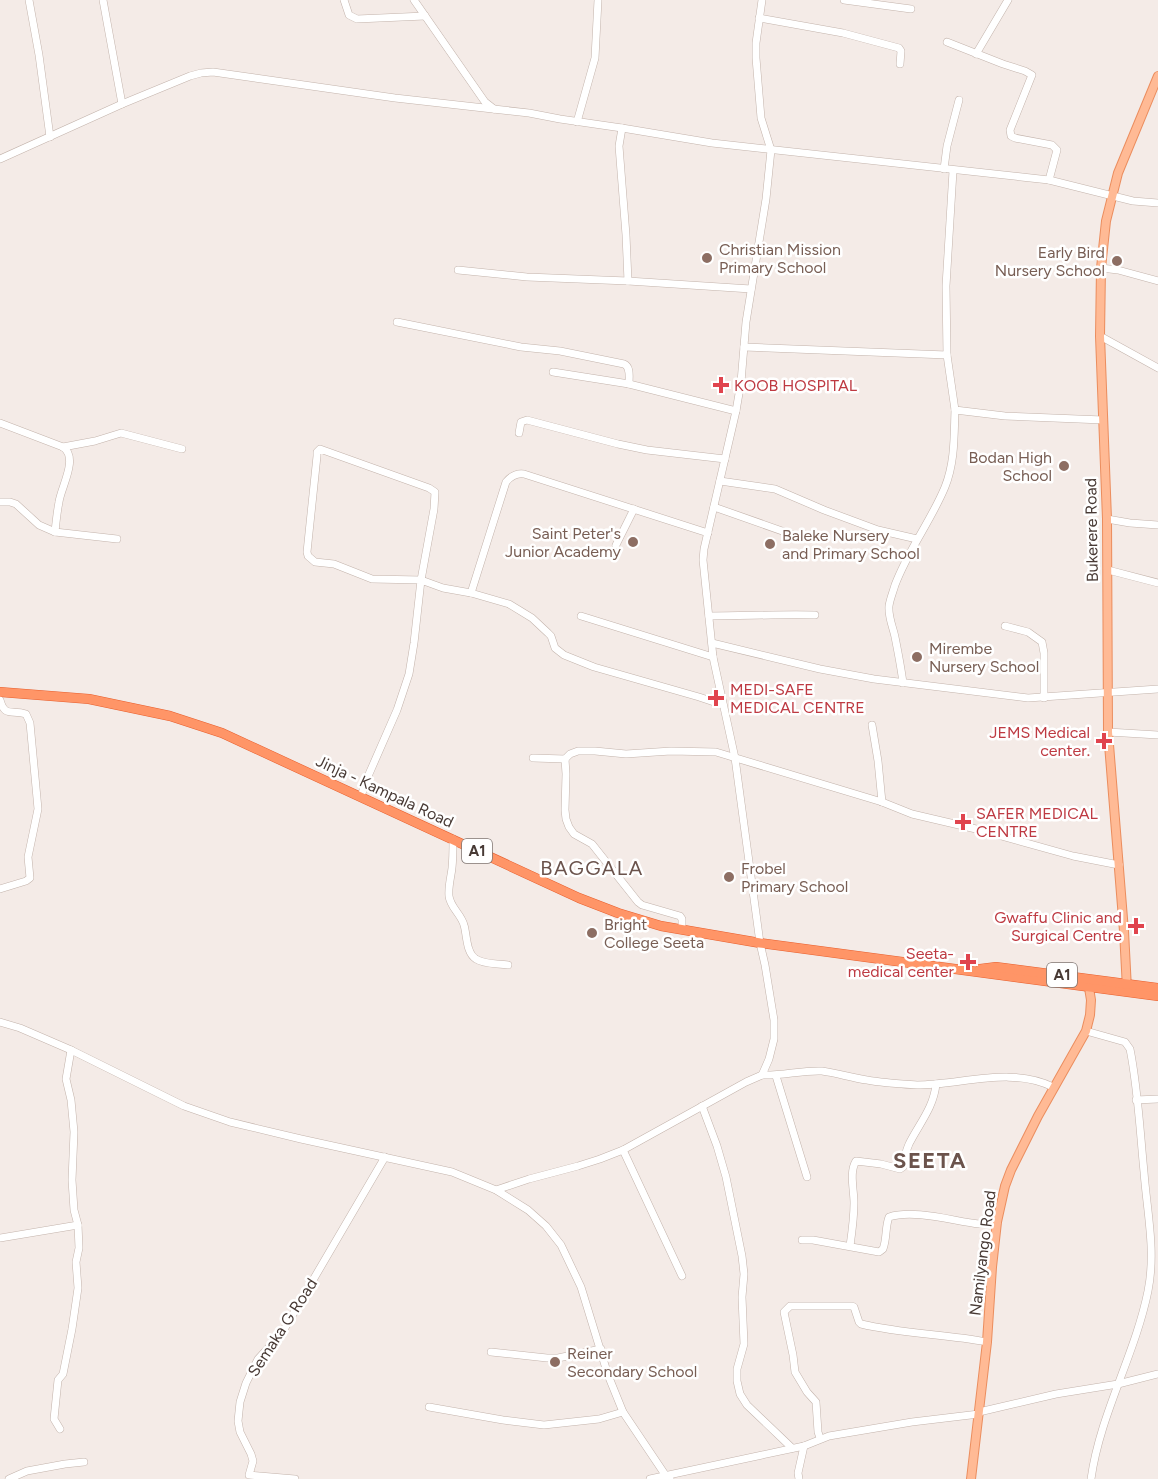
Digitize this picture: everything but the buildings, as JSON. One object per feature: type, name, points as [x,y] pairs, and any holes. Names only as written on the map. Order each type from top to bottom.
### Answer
[{"type":"highway","name":"Jinja - Kampala Road","points":[[0,692],[89,699],[170,716],[222,733],[579,898],[661,926],[760,943],[965,971],[1127,988],[1158,996]]},
{"type":"highway","name":"Jinja - Kampala Road","points":[[1127,988],[1158,988]]},
{"type":"main road","name":"Bukerere Road","points":[[1127,988],[1108,732],[1108,570],[1100,336],[1101,268],[1106,221],[1118,173],[1158,76]]},
{"type":"main road","name":"Namilyango Road","points":[[971,1479],[987,1342],[997,1222],[1005,1186],[1053,1087],[1086,1031],[1091,1000],[1089,983]]},
{"type":"street","points":[[29,0],[50,137]]},
{"type":"street","points":[[103,0],[122,104]]},
{"type":"street","points":[[344,0],[349,15],[357,19],[425,16]]},
{"type":"street","points":[[414,0],[485,102],[494,109]]},
{"type":"street","points":[[577,122],[595,58],[598,0]]},
{"type":"street","points":[[762,0],[756,58],[761,118],[771,150],[766,199],[746,322],[736,411],[703,560],[713,657],[735,758],[760,943],[774,1020],[774,1039],[762,1075]]},
{"type":"street","points":[[844,0],[911,9]]},
{"type":"street","points":[[976,54],[1008,0]]},
{"type":"street","points":[[759,18],[843,33],[899,48],[902,51],[900,64]]},
{"type":"street","points":[[947,42],[1032,75],[1010,130],[1011,136],[1015,138],[1052,145],[1057,150],[1048,180]]},
{"type":"street","points":[[0,159],[190,76],[213,72],[333,90],[528,113],[712,143],[1048,180],[1133,201],[1158,203]]},
{"type":"street","points":[[944,170],[947,146],[959,100]]},
{"type":"street","points":[[622,128],[619,146],[628,281]]},
{"type":"street","points":[[903,682],[895,635],[890,621],[888,608],[890,598],[901,570],[936,507],[952,467],[956,410],[947,355],[946,286],[953,171]]},
{"type":"street","points":[[1101,268],[1118,270],[1158,281]]},
{"type":"street","points":[[458,270],[527,277],[751,289]]},
{"type":"street","points":[[397,322],[521,347],[560,351],[624,364],[628,368],[629,384]]},
{"type":"street","points":[[1100,336],[1158,368]]},
{"type":"street","points":[[744,347],[947,355]]},
{"type":"street","points":[[553,372],[629,384],[736,411]]},
{"type":"street","points":[[956,410],[1005,416],[1103,420]]},
{"type":"street","points":[[519,433],[521,422],[527,420],[647,450],[725,459]]},
{"type":"street","points":[[0,423],[63,447],[68,452],[70,458],[68,472],[59,501],[55,532]]},
{"type":"street","points":[[63,447],[121,434],[182,449]]},
{"type":"street","points":[[360,796],[397,710],[409,674],[421,580],[434,509],[435,492],[320,449],[317,452],[308,556],[315,562],[334,564],[372,579],[421,580],[443,588],[509,604],[532,618],[548,633],[555,648],[564,655],[594,668],[723,705]]},
{"type":"street","points":[[471,593],[506,482],[518,473],[708,533]]},
{"type":"street","points":[[720,481],[775,489],[878,530],[917,539]]},
{"type":"street","points":[[0,502],[16,504],[39,525],[55,532],[117,539]]},
{"type":"street","points":[[714,507],[802,538]]},
{"type":"street","points":[[616,545],[633,509]]},
{"type":"street","points":[[1107,519],[1158,525]]},
{"type":"street","points":[[1108,570],[1158,583]]},
{"type":"street","points":[[709,616],[815,615]]},
{"type":"street","points":[[581,616],[713,657]]},
{"type":"street","points":[[1005,626],[1028,632],[1042,642],[1044,698]]},
{"type":"street","points":[[712,643],[820,669],[874,679],[1028,698],[1158,689]]},
{"type":"street","points":[[0,700],[5,711],[26,714],[30,723],[38,809],[28,857],[30,878],[0,889]]},
{"type":"street","points":[[872,726],[882,802]]},
{"type":"street","points":[[1108,732],[1158,735]]},
{"type":"street","points":[[533,758],[565,759],[578,751],[626,754],[671,751],[716,753],[882,802],[912,814],[1073,856],[1119,865]]},
{"type":"street","points":[[565,759],[566,810],[569,827],[574,834],[592,844],[638,902],[680,916],[682,929]]},
{"type":"street","points":[[453,839],[448,894],[464,923],[472,956],[484,962],[508,965]]},
{"type":"street","points":[[0,1022],[20,1028],[70,1050],[184,1106],[230,1122],[452,1172],[495,1190],[528,1210],[546,1226],[561,1245],[581,1287],[608,1375],[623,1412],[665,1478]]},
{"type":"street","points":[[1086,1031],[1125,1042],[1132,1058],[1152,1251],[1152,1267],[1141,1318],[1101,1434],[1091,1479]]},
{"type":"street","points":[[60,1429],[54,1419],[58,1380],[63,1374],[78,1288],[76,1262],[79,1248],[78,1225],[74,1210],[72,1180],[74,1132],[71,1100],[66,1079],[70,1050]]},
{"type":"street","points":[[495,1190],[578,1166],[622,1150],[762,1075],[776,1076],[813,1071],[868,1081],[904,1084],[1016,1078],[1033,1079],[1053,1087]]},
{"type":"street","points":[[776,1076],[807,1177]]},
{"type":"street","points":[[850,1246],[855,1162],[901,1168],[908,1147],[931,1105],[936,1084]]},
{"type":"street","points":[[1136,1100],[1158,1099]]},
{"type":"street","points":[[702,1106],[726,1177],[742,1256],[744,1344],[737,1369],[740,1394],[747,1405],[792,1448]]},
{"type":"street","points":[[622,1150],[682,1276]]},
{"type":"street","name":"Semaka G Road","points":[[295,1479],[249,1475],[253,1461],[240,1432],[238,1421],[240,1402],[246,1383],[258,1359],[282,1333],[385,1157]]},
{"type":"street","points":[[802,1240],[879,1252],[885,1244],[887,1221],[890,1216],[905,1214],[981,1224],[997,1222]]},
{"type":"street","points":[[0,1238],[78,1225]]},
{"type":"street","points":[[820,1438],[816,1402],[795,1372],[784,1312],[790,1305],[852,1306],[855,1307],[861,1324],[882,1329],[987,1342]]},
{"type":"street","points":[[490,1352],[558,1358],[601,1349]]},
{"type":"street","points":[[650,1479],[665,1478],[804,1446],[820,1438],[979,1413],[1056,1394],[1118,1384],[1158,1374]]},
{"type":"street","points":[[429,1407],[544,1425],[599,1419],[623,1412]]},
{"type":"street","points":[[799,1479],[798,1473],[804,1446]]},
{"type":"street","points":[[9,1479],[27,1472],[84,1462]]},
{"type":"place","name":"Christian Mission Primary School","points":[[707,258]]},
{"type":"place","name":"Early Bird Nursery School","points":[[1117,261]]},
{"type":"place","name":"KOOB HOSPITAL","points":[[721,385]]},
{"type":"place","name":"Bodan High School","points":[[1064,466]]},
{"type":"place","name":"Saint Peter's Junior Academy","points":[[633,542]]},
{"type":"place","name":"Baleke Nursery and Primary School","points":[[770,544]]},
{"type":"place","name":"Mirembe Nursery School","points":[[917,657]]},
{"type":"place","name":"MEDI-SAFE MEDICAL CENTRE","points":[[716,698]]},
{"type":"place","name":"JEMS Medical center.","points":[[1104,741]]},
{"type":"place","name":"SAFER MEDICAL CENTRE","points":[[963,822]]},
{"type":"place","name":"Frobel Primary School","points":[[729,877]]},
{"type":"place","name":"Gwaffu Clinic and Surgical Centre","points":[[1136,926]]},
{"type":"place","name":"Bright College Seeta","points":[[592,933]]},
{"type":"place","name":"Seeta- medical center","points":[[968,962]]},
{"type":"place","name":"Reiner Secondary School","points":[[555,1362]]},
{"type":"district","name":"BAGGALA","points":[[592,868]]},
{"type":"district","name":"SEETA","points":[[930,1160]]}]
